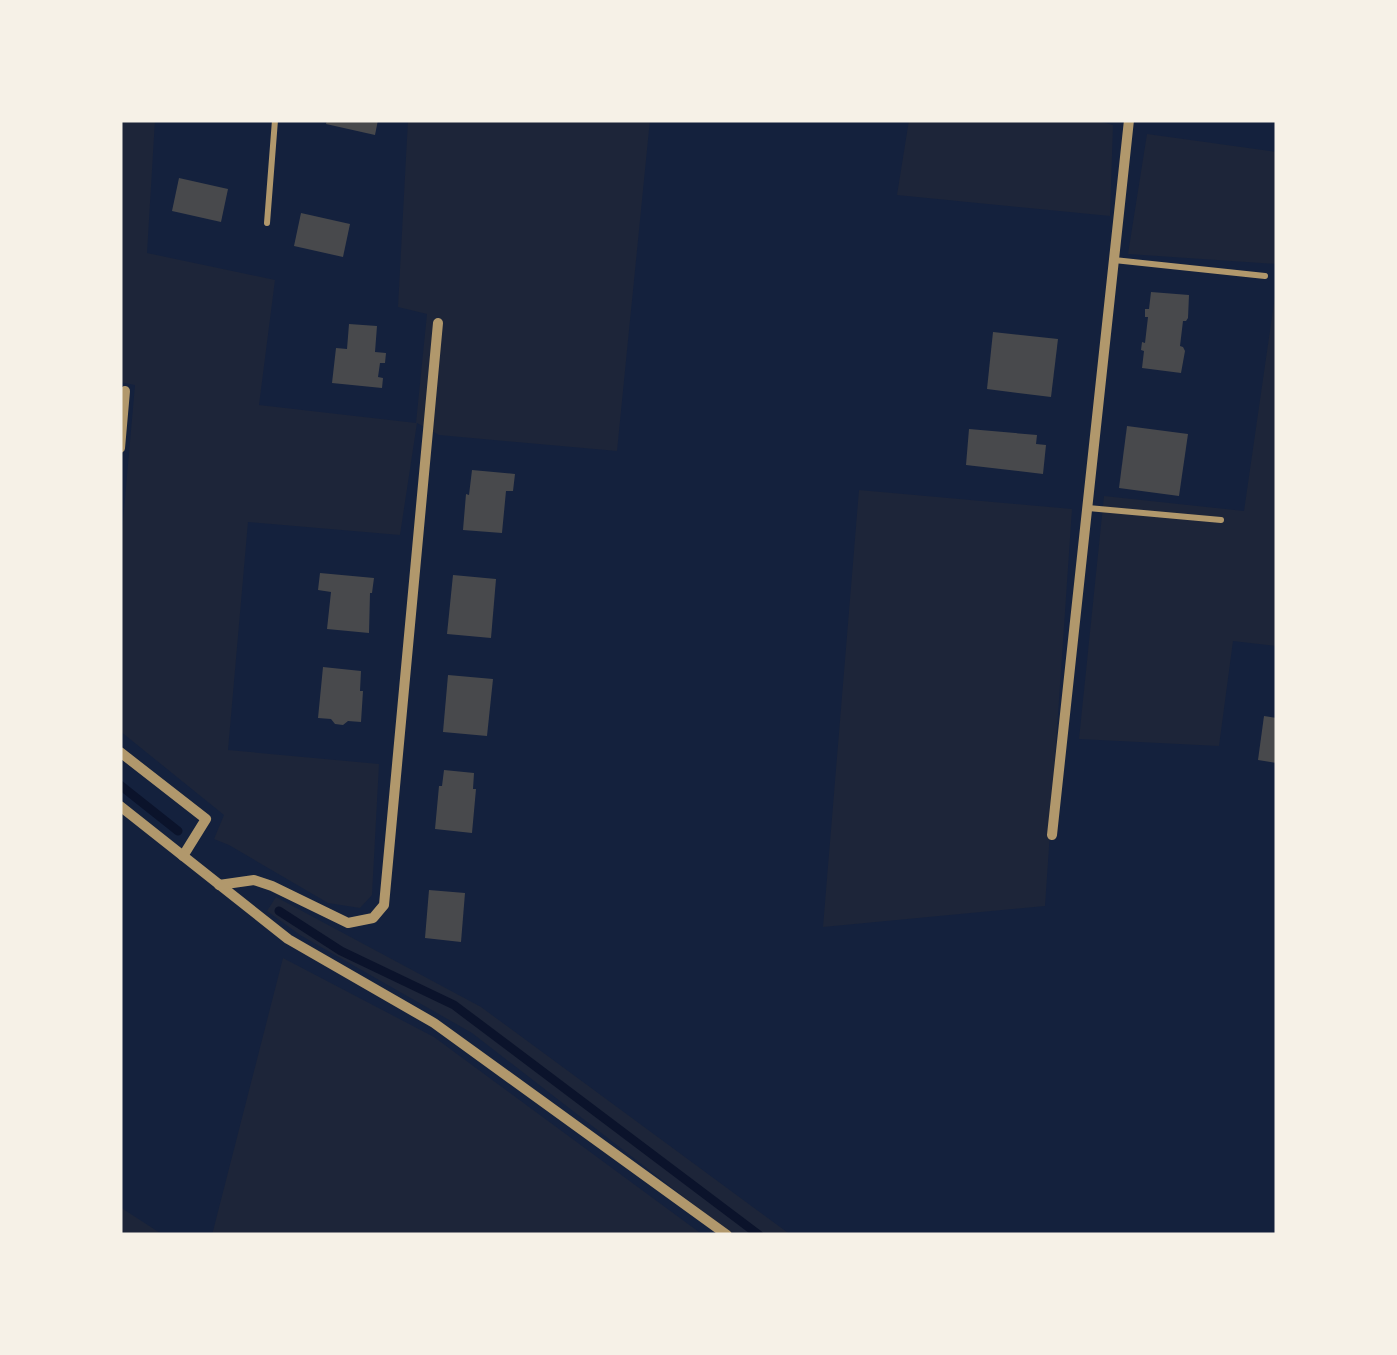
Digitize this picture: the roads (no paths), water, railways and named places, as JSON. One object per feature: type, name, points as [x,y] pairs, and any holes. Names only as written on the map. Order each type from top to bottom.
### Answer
[{"type":"street","points":[[1052,835],[1128,120]]},
{"type":"street","points":[[219,885],[254,880],[348,923],[372,918],[384,905],[438,323]]},
{"type":"street","points":[[120,448],[125,391]]},
{"type":"street","points":[[120,752],[206,818],[183,856]]},
{"type":"street","points":[[120,806],[288,940],[434,1024],[726,1235]]},
{"type":"lane","points":[[267,223],[275,120]]},
{"type":"lane","points":[[1114,260],[1265,276]]},
{"type":"lane","points":[[1088,508],[1220,520]]},
{"type":"waterway","points":[[120,785],[178,831]]},
{"type":"waterway","points":[[279,911],[341,951],[454,1005],[759,1235]]}]
